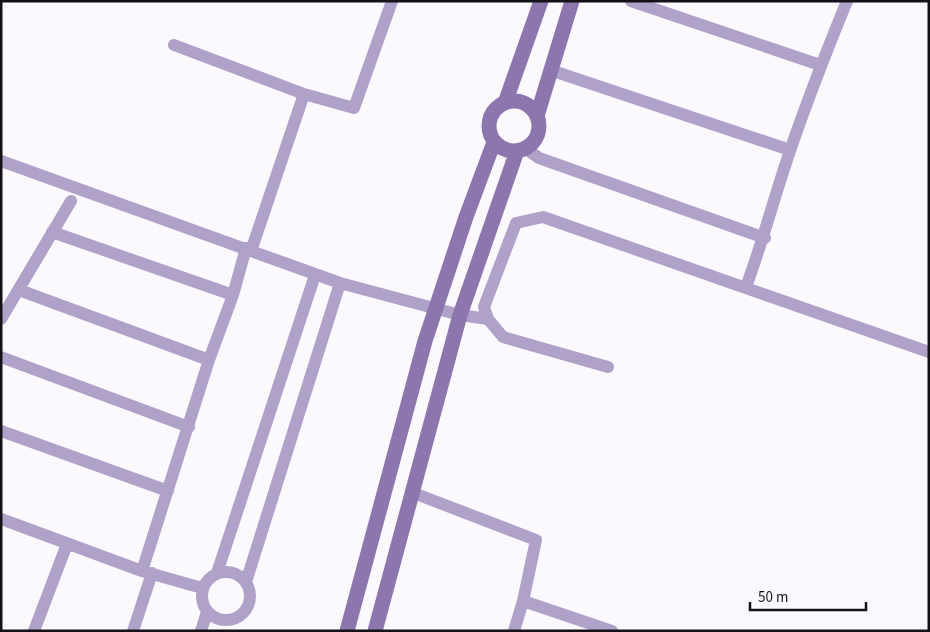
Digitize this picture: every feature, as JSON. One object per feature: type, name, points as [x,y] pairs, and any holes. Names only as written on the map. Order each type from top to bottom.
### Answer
[{"type":"main road","points":[[505,103],[542,1]]},
{"type":"main road","points":[[494,142],[507,150],[521,149],[535,139],[538,132],[537,116],[572,1]]},
{"type":"main road","points":[[347,631],[424,341],[494,142],[489,127],[490,119],[498,106],[512,101],[527,105],[537,116]]},
{"type":"main road","points":[[375,631],[460,315],[521,149]]},
{"type":"street","points":[[174,45],[304,94],[354,108],[392,1]]},
{"type":"street","points":[[631,1],[820,65]]},
{"type":"street","points":[[746,287],[765,238],[790,150],[820,65],[847,1]]},
{"type":"street","points":[[550,70],[790,150]]},
{"type":"street","points":[[133,631],[168,492],[209,360],[304,94]]},
{"type":"street","points":[[521,149],[539,158],[765,238]]},
{"type":"street","points":[[1,161],[315,274],[460,315],[488,319]]},
{"type":"street","points":[[1,319],[71,201]]},
{"type":"street","points":[[608,367],[502,337],[488,319],[484,307],[516,223],[543,217],[929,352]]},
{"type":"street","points":[[52,232],[233,295]]},
{"type":"street","points":[[217,573],[315,274]]},
{"type":"street","points":[[246,582],[340,282]]},
{"type":"street","points":[[19,290],[209,360]]},
{"type":"street","points":[[1,357],[189,427]]},
{"type":"street","points":[[1,431],[168,492]]},
{"type":"street","points":[[411,492],[536,540],[523,601],[514,631]]},
{"type":"street","points":[[1,520],[147,572],[202,588]]},
{"type":"street","points":[[34,631],[67,544]]},
{"type":"street","points":[[228,571],[238,574],[246,582],[250,593],[249,603],[244,613],[232,625],[215,618],[207,612],[201,601],[202,588],[208,579],[217,573],[228,571]]},
{"type":"street","points":[[523,601],[612,631]]},
{"type":"street","points":[[201,631],[207,612]]}]
